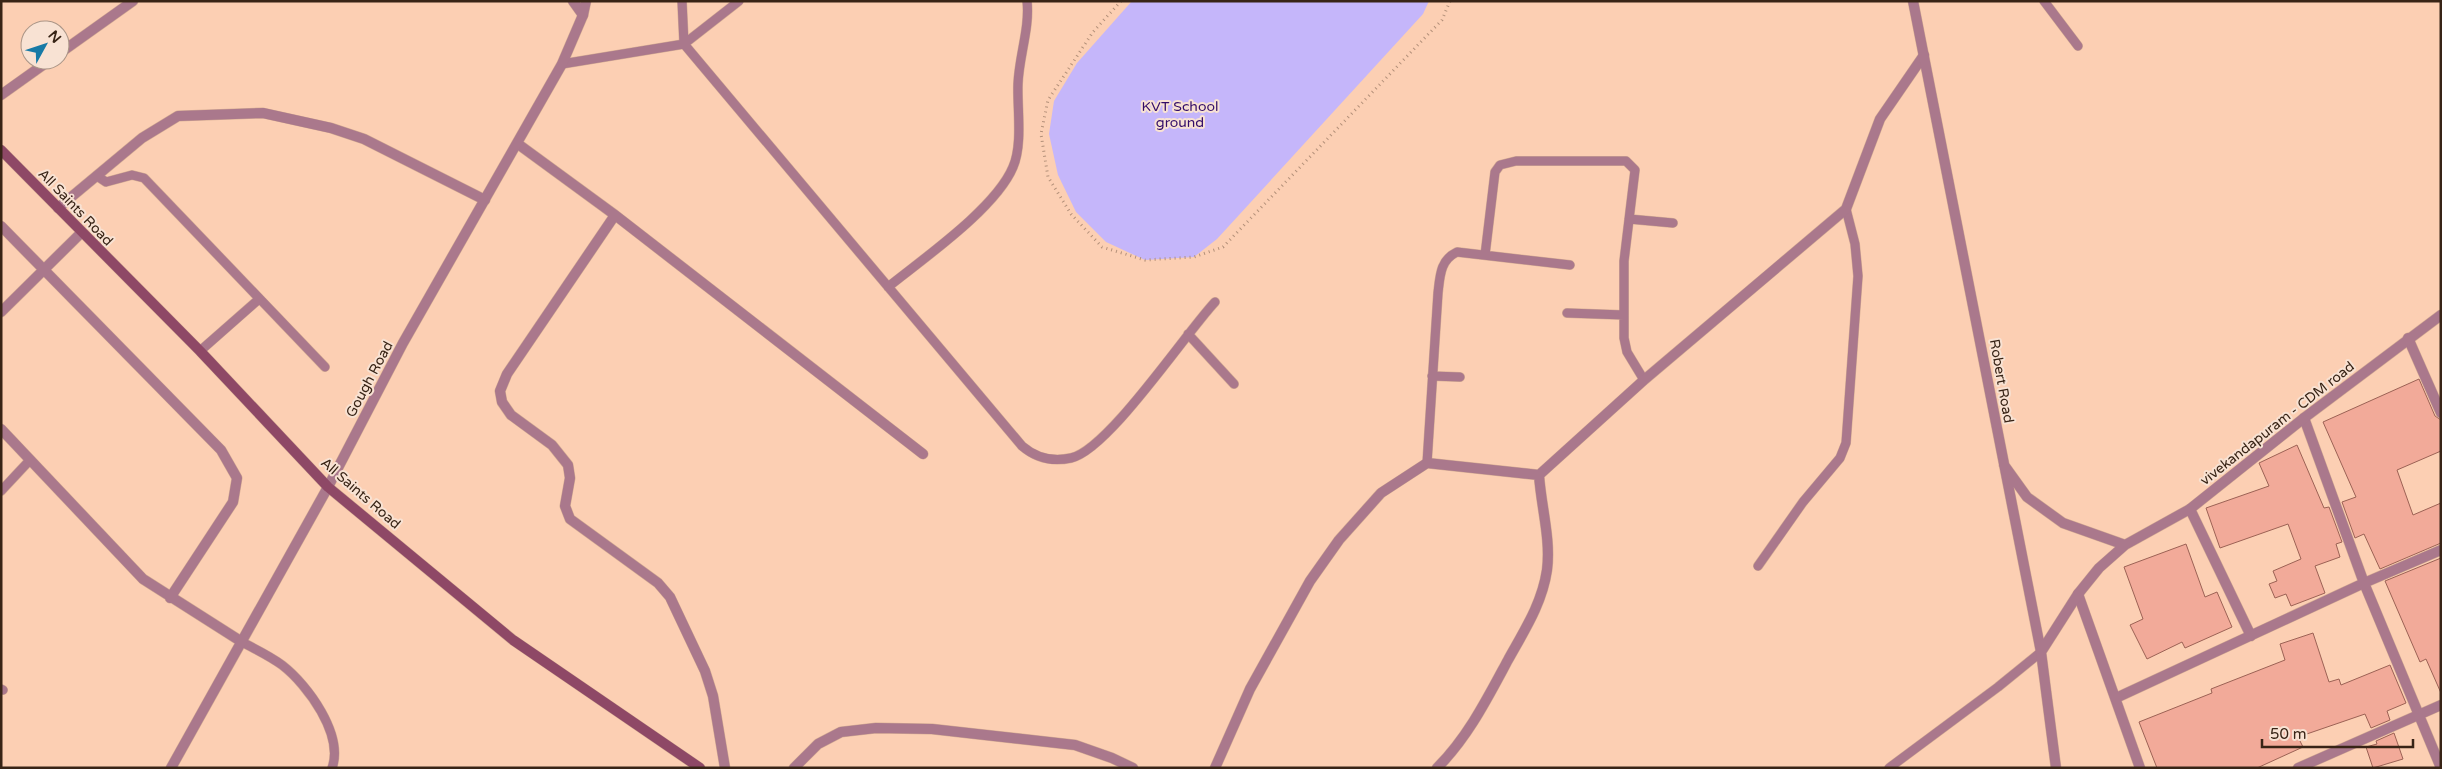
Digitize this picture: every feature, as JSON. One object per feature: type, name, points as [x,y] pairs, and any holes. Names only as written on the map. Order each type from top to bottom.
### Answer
[{"type":"main road","name":"All Saints Road","points":[[1,150],[81,233],[200,351],[328,487],[514,640],[700,768]]},
{"type":"street","points":[[70,46],[133,1]]},
{"type":"street","points":[[573,1],[583,15]]},
{"type":"street","name":"Gough Road","points":[[171,768],[328,487],[403,344],[562,64],[583,15],[586,1]]},
{"type":"street","name":"Robert Road","points":[[1913,1],[1965,260],[2002,463],[2041,652],[2056,768]]},
{"type":"street","points":[[1215,768],[1250,689],[1310,581],[1339,540],[1381,493],[1427,463],[1539,476],[1644,380],[1846,209],[1880,119],[1924,55]]},
{"type":"street","points":[[1,95],[36,70]]},
{"type":"street","points":[[58,208],[142,138],[178,116],[263,113],[331,128],[364,139],[485,200]]},
{"type":"street","points":[[518,144],[615,216],[923,454]]},
{"type":"street","points":[[615,216],[507,374],[500,391],[502,402],[511,416],[552,445],[568,465],[570,478],[565,506],[570,519],[658,584],[670,597],[705,671],[713,696],[725,768]]},
{"type":"street","points":[[1,226],[221,450],[237,478],[233,502],[170,598]]},
{"type":"street","points":[[1,312],[81,233]]},
{"type":"street","name":"vivekandapuram - CDM road","points":[[2041,652],[2078,594],[2099,568],[2125,545],[2190,508],[2408,338],[2441,315]]},
{"type":"street","points":[[2408,338],[2441,413]]},
{"type":"street","points":[[2304,418],[2364,583],[2441,768]]},
{"type":"street","points":[[1,430],[143,579],[170,598],[242,642]]},
{"type":"street","points":[[2002,463],[2027,497],[2063,523],[2125,545]]},
{"type":"street","points":[[1437,768],[1455,750],[1482,708],[1539,605],[1547,569],[1546,527],[1539,476]]},
{"type":"street","points":[[2190,508],[2251,636]]},
{"type":"street","points":[[2116,698],[2364,583],[2441,550]]},
{"type":"street","points":[[2078,594],[2140,768]]},
{"type":"street","points":[[2298,768],[2441,705]]},
{"type":"street","points":[[794,768],[818,744],[840,732],[876,728],[932,729],[1075,745],[1112,758],[1133,768]]},
{"type":"lane","points":[[682,1],[684,44],[1022,446],[1030,453],[1044,459],[1072,458],[1104,437],[1215,302]]},
{"type":"lane","points":[[562,64],[684,44],[739,1]]},
{"type":"lane","points":[[888,287],[975,215],[1001,188],[1014,165],[1020,118],[1018,84],[1023,41],[1029,16],[1027,1]]},
{"type":"lane","points":[[2044,1],[2078,46]]},
{"type":"lane","points":[[1485,255],[1494,172],[1506,162],[1626,161],[1635,170],[1624,261],[1624,338],[1627,352],[1644,380]]},
{"type":"lane","points":[[97,176],[106,182],[132,175],[144,178],[325,367]]},
{"type":"lane","points":[[1758,566],[1803,502],[1840,458],[1846,443],[1858,276],[1855,244],[1846,209]]},
{"type":"lane","points":[[1630,219],[1673,223]]},
{"type":"lane","points":[[1427,463],[1437,302],[1442,267],[1448,256],[1457,252],[1570,265]]},
{"type":"lane","points":[[200,351],[258,299]]},
{"type":"lane","points":[[1567,313],[1624,315]]},
{"type":"lane","points":[[1188,334],[1234,384]]},
{"type":"lane","points":[[1432,376],[1460,378]]},
{"type":"lane","points":[[1,491],[30,460]]},
{"type":"lane","points":[[242,642],[282,665],[302,684],[330,730],[335,745],[335,758],[332,768]]},
{"type":"lane","points":[[1890,768],[1998,688],[2041,652]]},
{"type":"path","points":[[1121,1],[1093,32],[1048,100],[1041,134],[1048,177],[1071,214],[1102,247],[1145,260],[1194,257],[1223,246],[1442,20],[1450,1]]},
{"type":"green space","name":"KVT School ground","points":[[1132,1],[1429,1],[1423,14],[1217,239],[1194,257],[1145,260],[1106,242],[1076,212],[1058,175],[1049,134],[1054,101],[1077,63]]},
{"type":"building","points":[[2419,379],[2435,416],[2441,420],[2441,451],[2397,470],[2413,515],[2441,503],[2441,543],[2380,569],[2364,534],[2355,538],[2342,502],[2356,497],[2323,422]]},
{"type":"building","points":[[2297,445],[2324,508],[2329,507],[2342,542],[2336,544],[2340,557],[2315,566],[2325,593],[2291,606],[2286,594],[2275,598],[2269,584],[2277,581],[2273,571],[2301,559],[2288,524],[2220,548],[2206,508],[2269,486],[2259,463]]},
{"type":"building","points":[[2186,544],[2205,597],[2217,592],[2232,627],[2185,648],[2182,642],[2147,659],[2130,625],[2143,619],[2124,567]]},
{"type":"building","points":[[2441,558],[2441,693],[2426,659],[2420,662],[2385,581]]},
{"type":"building","points":[[2313,633],[2329,682],[2339,679],[2341,685],[2390,665],[2406,703],[2387,711],[2390,720],[2371,728],[2365,714],[2298,737],[2303,747],[2257,768],[2157,768],[2139,722],[2212,693],[2211,689],[2285,660],[2280,644]]},
{"type":"building","points":[[2394,733],[2403,759],[2373,768],[2366,747],[2377,744],[2376,741]]}]
